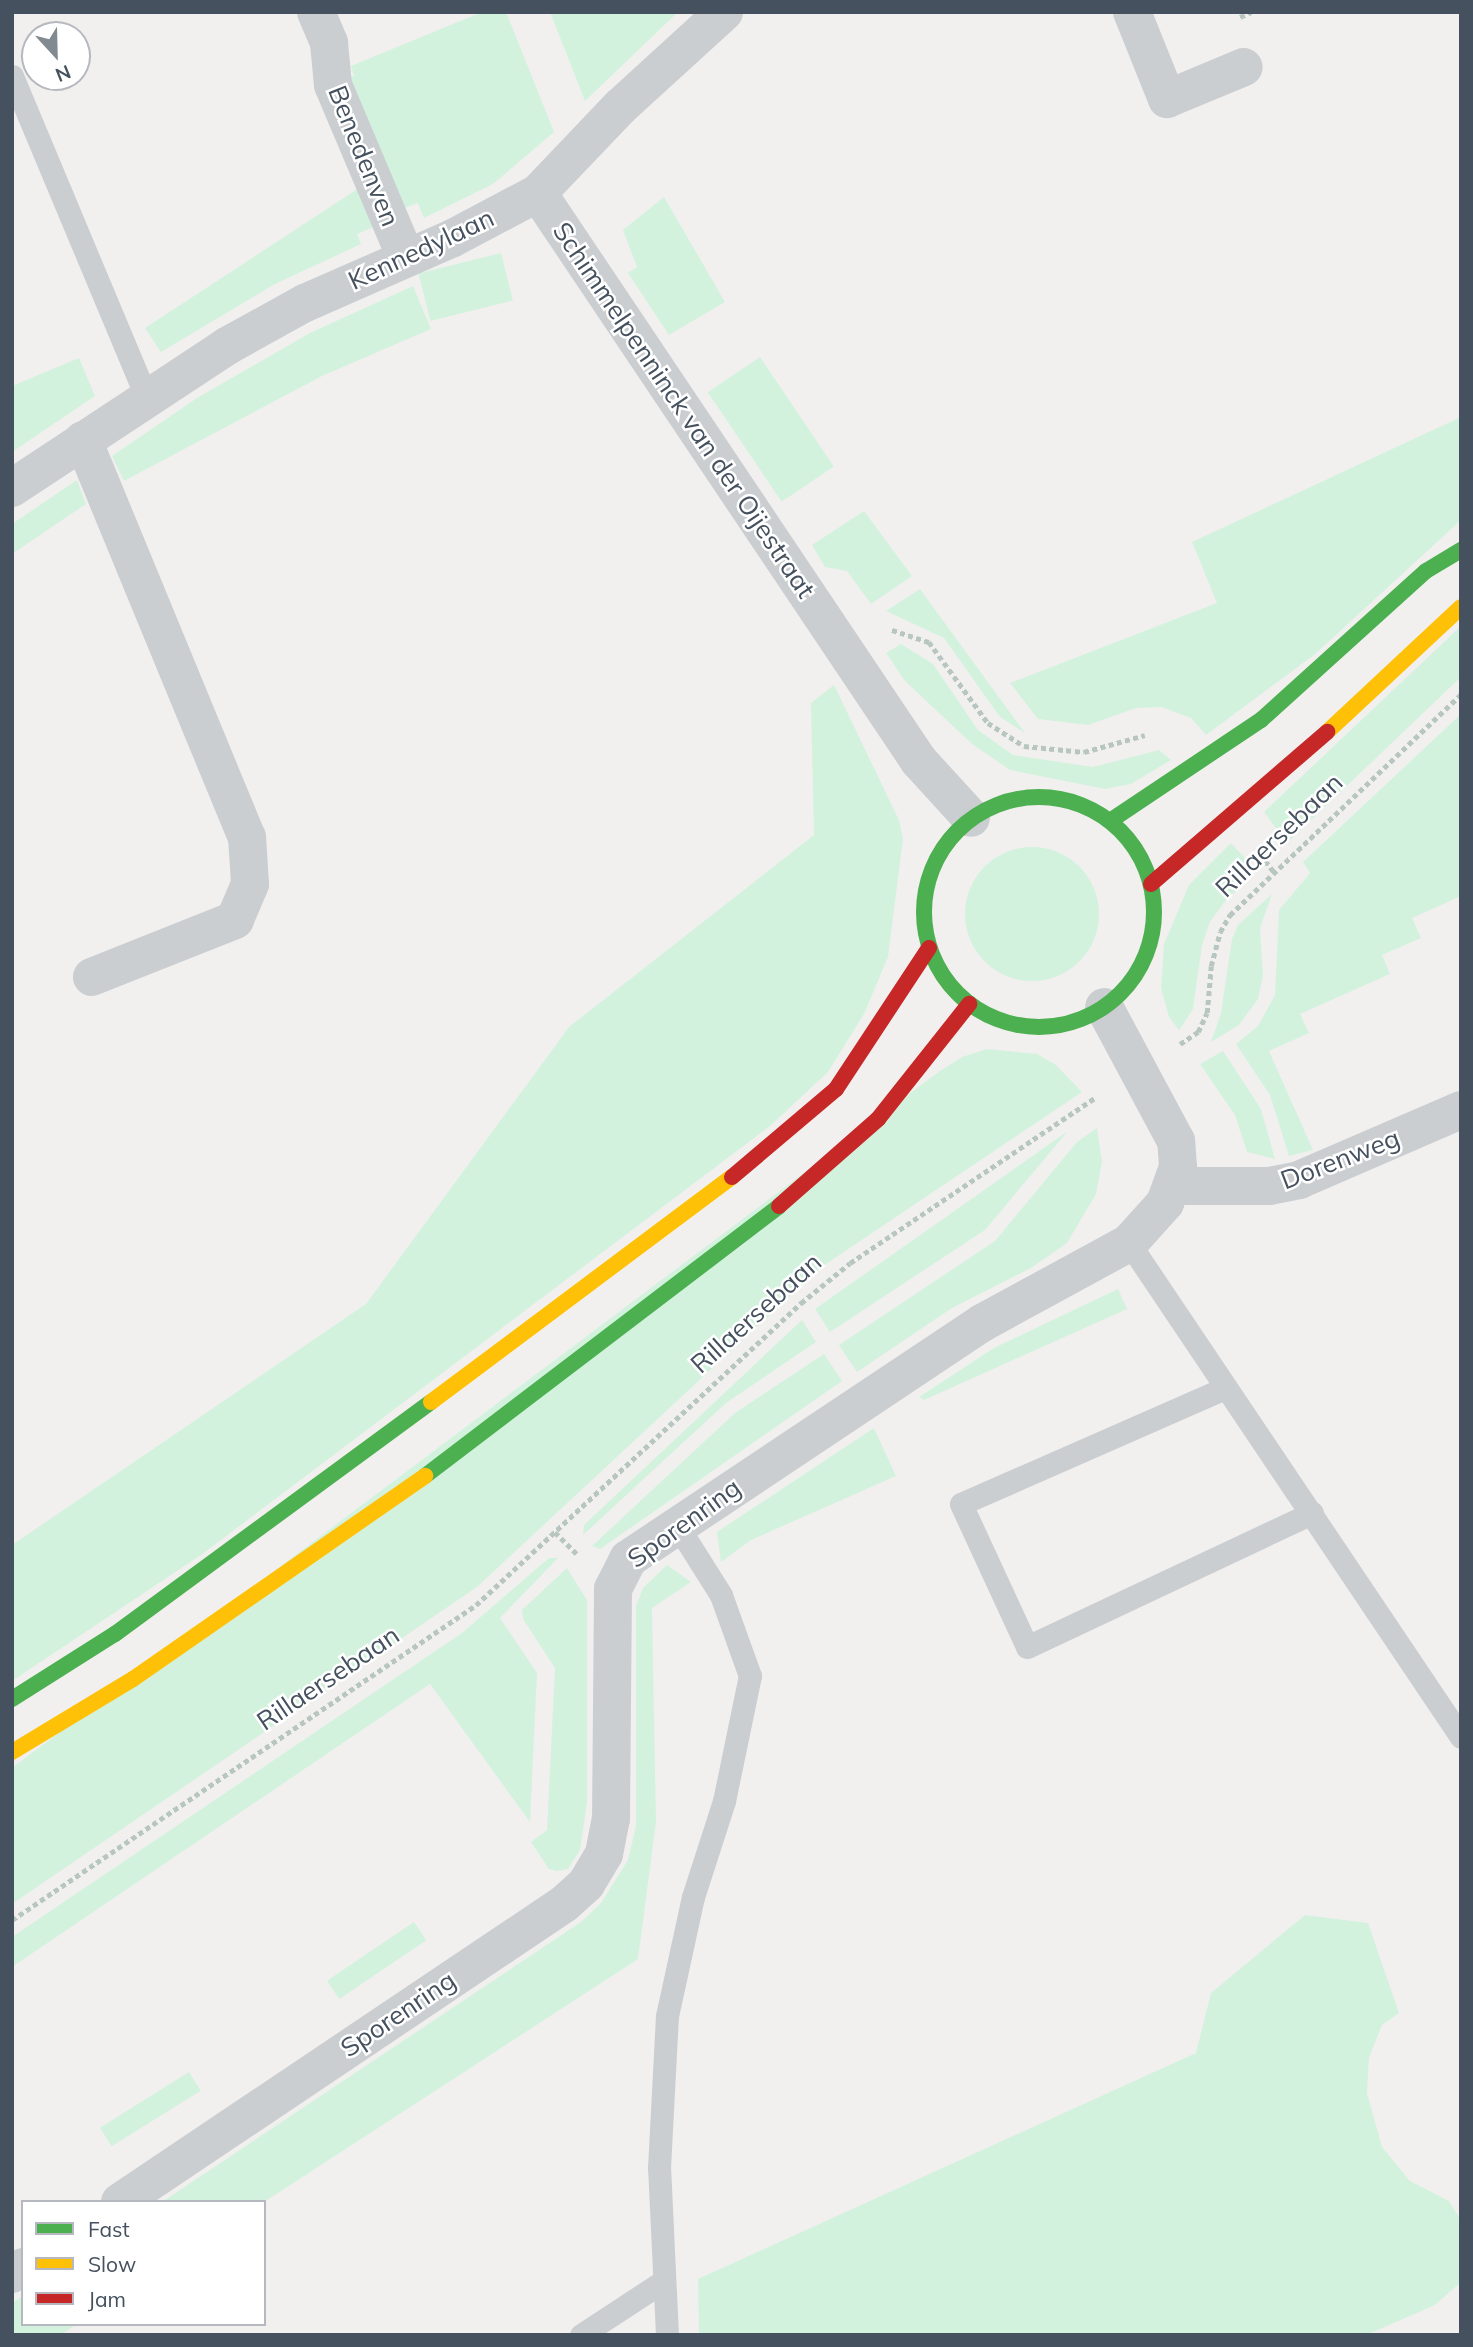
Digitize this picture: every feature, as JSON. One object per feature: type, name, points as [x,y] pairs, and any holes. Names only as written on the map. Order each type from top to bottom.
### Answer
[{"type":"street","name":"Benedenven","points":[[316,12],[329,43],[333,85],[406,258]]},
{"type":"street","name":"Kennedylaan","points":[[12,488],[146,397],[305,303],[406,258],[538,193],[620,107],[724,12]]},
{"type":"street","points":[[1132,12],[1167,99],[1244,67]]},
{"type":"street","name":"Schimmelpenninck van der Oijestraat","points":[[538,193],[919,761],[971,818]]},
{"type":"street","points":[[83,440],[247,837],[250,884],[235,920],[92,977]]},
{"type":"street","points":[[1110,821],[1195,768],[1261,720],[1426,572],[1461,550]]},
{"type":"street","name":"Rillaersebaan","points":[[1151,884],[1461,607]]},
{"type":"street","points":[[1040,796],[1077,803],[1110,821],[1136,849],[1151,884],[1154,919],[1147,953],[1129,983],[1104,1007],[1078,1020],[1021,1026],[993,1018],[969,1004],[945,979],[929,948],[924,913],[929,877],[945,845],[971,818],[1004,802],[1040,796]]},
{"type":"street","points":[[12,1699],[116,1634],[239,1545],[767,1151],[836,1089],[929,948]]},
{"type":"street","points":[[12,1752],[133,1679],[381,1509],[788,1199],[878,1119],[969,1004]]},
{"type":"street","name":"Sporenring","points":[[123,2200],[564,1904],[586,1884],[604,1854],[611,1819],[613,1589],[628,1559],[982,1323],[1129,1243],[1165,1203],[1178,1167],[1176,1140],[1104,1007]]},
{"type":"street","name":"Dorenweg","points":[[1172,1186],[1269,1186],[1299,1181],[1461,1110]]},
{"type":"lane","points":[[12,76],[146,397]]},
{"type":"lane","points":[[1129,1243],[1461,1737]]},
{"type":"lane","points":[[1225,1388],[961,1504],[1027,1647],[1312,1513]]},
{"type":"lane","points":[[667,2335],[662,2282],[659,2168],[667,2016],[693,1897],[724,1801],[750,1676],[721,1595],[677,1525]]},
{"type":"lane","points":[[580,2335],[662,2282]]},
{"type":"path","name":"Schimmelpenninck van der Oijestraat","points":[[831,628],[861,620],[929,642],[988,723],[1024,746],[1084,752],[1149,734],[1164,735],[1195,768]]},
{"type":"path","name":"Rillaersebaan","points":[[12,1920],[476,1605],[850,1263],[1198,1032],[1207,1013],[1210,966],[1220,932],[1230,915],[1461,694]]},
{"type":"path","points":[[1230,816],[1275,873]]},
{"type":"green space","points":[[482,12],[506,12],[554,132],[493,184],[424,218],[418,203],[402,209],[348,78],[354,76],[351,66]]},
{"type":"green space","points":[[550,12],[678,12],[585,101]]},
{"type":"green space","points":[[359,188],[374,227],[357,234],[361,244],[275,284],[161,352],[145,328]]},
{"type":"green space","points":[[664,197],[725,302],[669,335],[628,273],[637,267],[623,230]]},
{"type":"green space","points":[[501,253],[513,301],[430,321],[419,274]]},
{"type":"green space","points":[[413,286],[431,329],[322,376],[124,481],[112,456],[197,398],[310,333]]},
{"type":"green space","points":[[760,357],[834,466],[782,502],[708,392]]},
{"type":"green space","points":[[79,358],[95,396],[12,452],[12,386]]},
{"type":"green space","points":[[1461,417],[1461,520],[1314,655],[1206,735],[1191,718],[1161,707],[1136,708],[1088,725],[1038,719],[1010,683],[1217,603],[1192,542]]},
{"type":"green space","points":[[77,480],[86,504],[12,554],[12,524]]},
{"type":"green space","points":[[864,511],[912,576],[871,604],[847,571],[825,567],[812,545]]},
{"type":"green space","points":[[920,589],[1025,733],[1000,717],[944,638],[886,611]]},
{"type":"green space","points":[[1461,626],[1461,677],[1287,843],[1264,812]]},
{"type":"green space","points":[[901,644],[933,664],[978,730],[1013,755],[1093,767],[1159,750],[1171,760],[1131,784],[1105,789],[1010,770],[972,744],[905,681],[886,653]]},
{"type":"green space","points":[[834,685],[899,820],[903,839],[888,957],[864,1014],[828,1072],[770,1126],[201,1555],[12,1681],[12,1545],[366,1304],[569,1027],[814,835],[811,703]]},
{"type":"green space","points":[[1461,714],[1461,896],[1412,918],[1421,938],[1382,955],[1390,974],[1300,1014],[1309,1033],[1269,1051],[1313,1150],[1289,1156],[1270,1095],[1236,1044],[1258,1026],[1275,995],[1279,910],[1310,873],[1303,862]]},
{"type":"green space","points":[[1231,843],[1254,868],[1253,875],[1226,900],[1210,922],[1202,945],[1193,1009],[1179,1030],[1169,1017],[1161,988],[1164,944],[1189,885]]},
{"type":"green space","points":[[1032,847],[1058,852],[1080,866],[1094,888],[1099,914],[1094,940],[1080,962],[1058,976],[1032,981],[1006,976],[984,962],[970,940],[965,914],[970,888],[984,866],[1006,852]]},
{"type":"green space","points":[[1272,894],[1260,928],[1263,976],[1258,999],[1239,1025],[1211,1042],[1221,1013],[1232,939],[1238,925]]},
{"type":"green space","points":[[987,1049],[1037,1054],[1056,1065],[1082,1092],[820,1268],[477,1587],[12,1904],[12,1768],[937,1073],[962,1057]]},
{"type":"green space","points":[[1223,1051],[1261,1109],[1275,1159],[1247,1152],[1235,1115],[1200,1064]]},
{"type":"green space","points":[[1097,1128],[1102,1162],[1096,1194],[1067,1243],[1031,1268],[952,1308],[857,1372],[839,1345],[995,1241],[1077,1142]]},
{"type":"green space","points":[[1068,1131],[985,1230],[830,1332],[815,1309]]},
{"type":"green space","points":[[1118,1289],[1127,1309],[924,1400],[919,1397],[994,1348]]},
{"type":"green space","points":[[802,1320],[816,1342],[726,1403],[583,1535],[584,1525]]},
{"type":"green space","points":[[824,1354],[842,1381],[600,1549],[592,1546],[735,1413]]},
{"type":"green space","points":[[874,1428],[896,1476],[751,1540],[721,1562],[717,1532]]},
{"type":"green space","points":[[549,1558],[558,1558],[500,1618],[537,1673],[530,1822],[430,1684],[12,1967],[12,1937],[462,1633]]},
{"type":"green space","points":[[667,1565],[691,1582],[652,1608],[656,1822],[638,1959],[266,2201],[165,2200],[581,1922],[601,1903],[628,1860],[636,1826],[636,1606],[643,1588]]},
{"type":"green space","points":[[567,1568],[587,1600],[587,1803],[580,1850],[568,1869],[557,1871],[549,1869],[531,1842],[547,1830],[555,1668],[523,1619],[522,1610]]},
{"type":"green space","points":[[1305,1915],[1368,1923],[1399,2013],[1382,2025],[1369,2058],[1367,2093],[1382,2147],[1410,2181],[1449,2201],[1461,2221],[1461,2282],[1435,2305],[1366,2335],[699,2335],[698,2279],[1196,2053],[1211,1993]]},
{"type":"green space","points":[[414,1922],[426,1940],[339,1999],[327,1981]]},
{"type":"green space","points":[[189,2072],[201,2091],[112,2146],[100,2128]]},
{"type":"green space","points":[[21,2297],[21,2326],[74,2326],[61,2335],[12,2335],[12,2303]]},
{"type":"traffic: fast","points":[[1110,821],[1261,720],[1426,571],[1461,550]]},
{"type":"traffic: fast","points":[[1039,797],[1083,806],[1112,823],[1128,839],[1149,879],[1154,912],[1145,956],[1128,985],[1112,1001],[1072,1022],[1039,1027],[995,1018],[966,1001],[950,985],[929,945],[924,912],[933,868],[950,839],[966,823],[1006,802],[1039,797]]},
{"type":"traffic: fast","points":[[425,1476],[779,1206]]},
{"type":"traffic: fast","points":[[12,1699],[115,1634],[431,1402]]},
{"type":"traffic: slow","points":[[1327,732],[1461,607]]},
{"type":"traffic: slow","points":[[431,1402],[732,1177]]},
{"type":"traffic: slow","points":[[12,1752],[133,1679],[425,1476]]},
{"type":"traffic: jam","points":[[1151,884],[1327,732]]},
{"type":"traffic: jam","points":[[732,1177],[836,1089],[929,948]]},
{"type":"traffic: jam","points":[[779,1206],[878,1119],[969,1004]]}]
